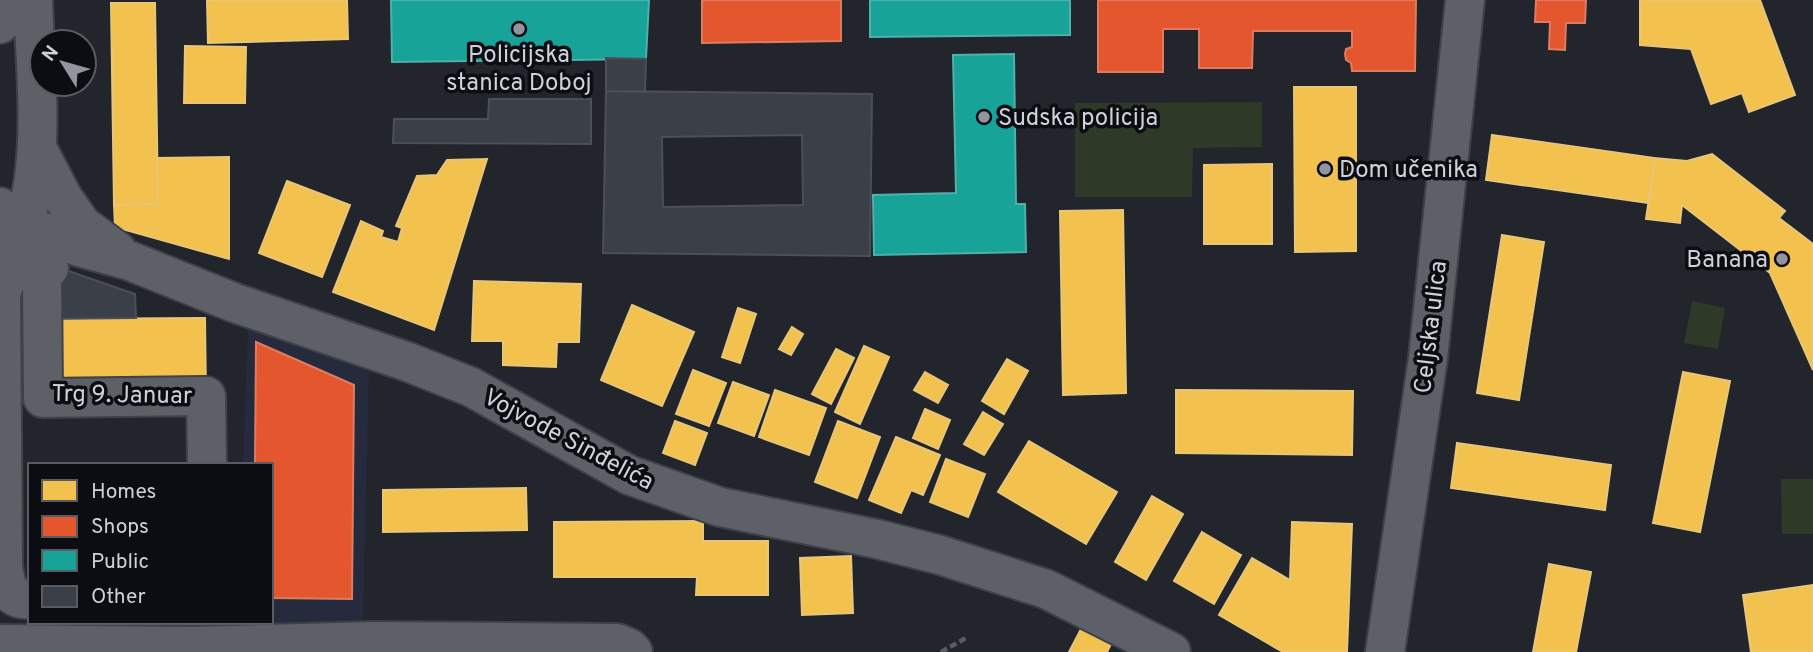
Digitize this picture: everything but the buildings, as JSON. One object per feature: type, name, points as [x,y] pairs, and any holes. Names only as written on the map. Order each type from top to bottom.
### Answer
[{"type":"street","points":[[0,23],[22,0]]},
{"type":"street","points":[[0,260],[11,215],[29,205],[37,148],[33,0]]},
{"type":"street","name":"Celjska ulica","points":[[1385,652],[1428,358],[1465,0]]},
{"type":"street","name":"Vojvode Sinđelića","points":[[37,148],[62,198],[82,225],[130,261]]},
{"type":"street","name":"Vojvode Sinđelića","points":[[11,215],[79,247],[130,261],[235,303],[408,362],[471,387],[629,475],[655,486],[720,507],[877,539],[1046,589],[1171,652]]},
{"type":"street","name":"Trg 9. Januar","points":[[28,599],[13,597],[8,590],[3,566],[1,295],[3,285],[24,259],[47,251],[50,268],[42,276],[43,398],[206,396],[206,463]]},
{"type":"street","points":[[0,644],[192,646],[374,641],[617,643],[634,652]]},
{"type":"path","points":[[941,652],[966,638]]},
{"type":"shaded area","points":[[248,323],[369,372],[363,622],[238,625],[273,624],[273,463],[243,463]]},
{"type":"green space","points":[[1262,102],[1262,147],[1193,148],[1192,197],[1075,197],[1075,103]]},
{"type":"green space","points":[[1692,301],[1725,308],[1718,349],[1684,343]]},
{"type":"green space","points":[[1781,479],[1813,479],[1813,534],[1782,534]]},
{"type":"place","name":"Policijska stanica Doboj","points":[[519,29]]},
{"type":"place","name":"Sudska policija","points":[[984,117]]},
{"type":"place","name":"Dom učenika","points":[[1325,169]]},
{"type":"place","name":"Banana","points":[[1782,259]]}]
